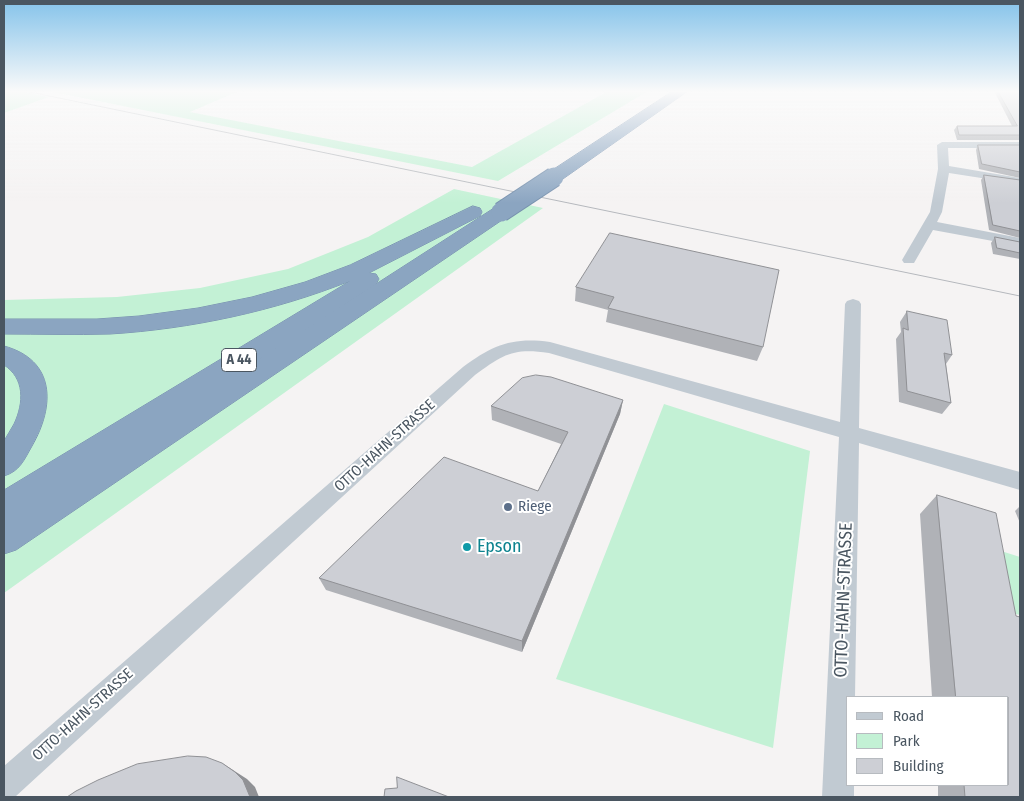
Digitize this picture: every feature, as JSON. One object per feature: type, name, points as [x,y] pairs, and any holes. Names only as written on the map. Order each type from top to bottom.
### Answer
[{"type":"highway","name":"A 44","points":[[4,539],[276,362],[486,210],[536,171],[603,128]]},
{"type":"highway","name":"A 44","points":[[4,507],[486,210],[554,177],[626,128]]},
{"type":"highway","points":[[4,326],[74,327],[129,324],[194,317],[240,307],[303,290],[358,270],[486,210]]},
{"type":"highway","points":[[4,354],[18,362],[25,369],[32,380],[35,392],[33,411],[28,426],[16,448],[4,464]]},
{"type":"street","points":[[909,260],[936,212],[944,169],[942,145],[1020,145]]},
{"type":"street","points":[[944,169],[1020,181]]},
{"type":"street","points":[[929,225],[1020,242]]},
{"type":"street","name":"OTTO-HAHN-STRASSE","points":[[838,797],[853,304]]},
{"type":"street","name":"OTTO-HAHN-STRASSE","points":[[4,786],[469,370],[492,354],[510,346],[528,344],[550,348],[1020,481]]},
{"type":"green space","points":[[235,128],[274,128],[472,167],[541,128],[586,128],[498,181]]},
{"type":"green space","points":[[454,189],[543,208],[4,593],[4,300],[117,297],[200,288],[288,269],[368,237]]},
{"type":"green space","points":[[664,404],[810,451],[773,748],[556,679]]},
{"type":"green space","points":[[998,550],[1020,557],[1020,615],[1008,612]]},
{"type":"building","points":[[958,128],[1020,128],[1020,135],[959,135]]},
{"type":"building","points":[[978,145],[1020,145],[1020,172],[982,164]]},
{"type":"building","points":[[984,175],[1020,180],[1020,231],[993,225]]},
{"type":"building","points":[[610,233],[779,270],[763,347],[608,308],[614,297],[576,287]]},
{"type":"building","points":[[995,237],[1020,242],[1020,253],[997,248]]},
{"type":"building","points":[[907,311],[947,320],[952,355],[944,353],[951,403],[907,391],[903,328],[908,330]]},
{"type":"building","name":"Epson","points":[[536,375],[551,377],[623,400],[522,641],[319,578],[444,457],[538,491],[568,432],[491,406],[522,378]]},
{"type":"building","points":[[937,495],[996,513],[1016,616],[1020,617],[1020,797],[965,797],[964,786],[1009,786],[1009,696],[956,696]]},
{"type":"building","points":[[188,756],[206,757],[222,763],[243,780],[250,797],[67,797],[98,780],[137,764]]},
{"type":"building","points":[[397,777],[449,797],[384,797],[385,789],[397,788]]},
{"type":"tram line","points":[[206,128],[1020,296]]},
{"type":"place","name":"Riege","points":[[508,507]]},
{"type":"place","name":"Epson","points":[[467,547]]}]
